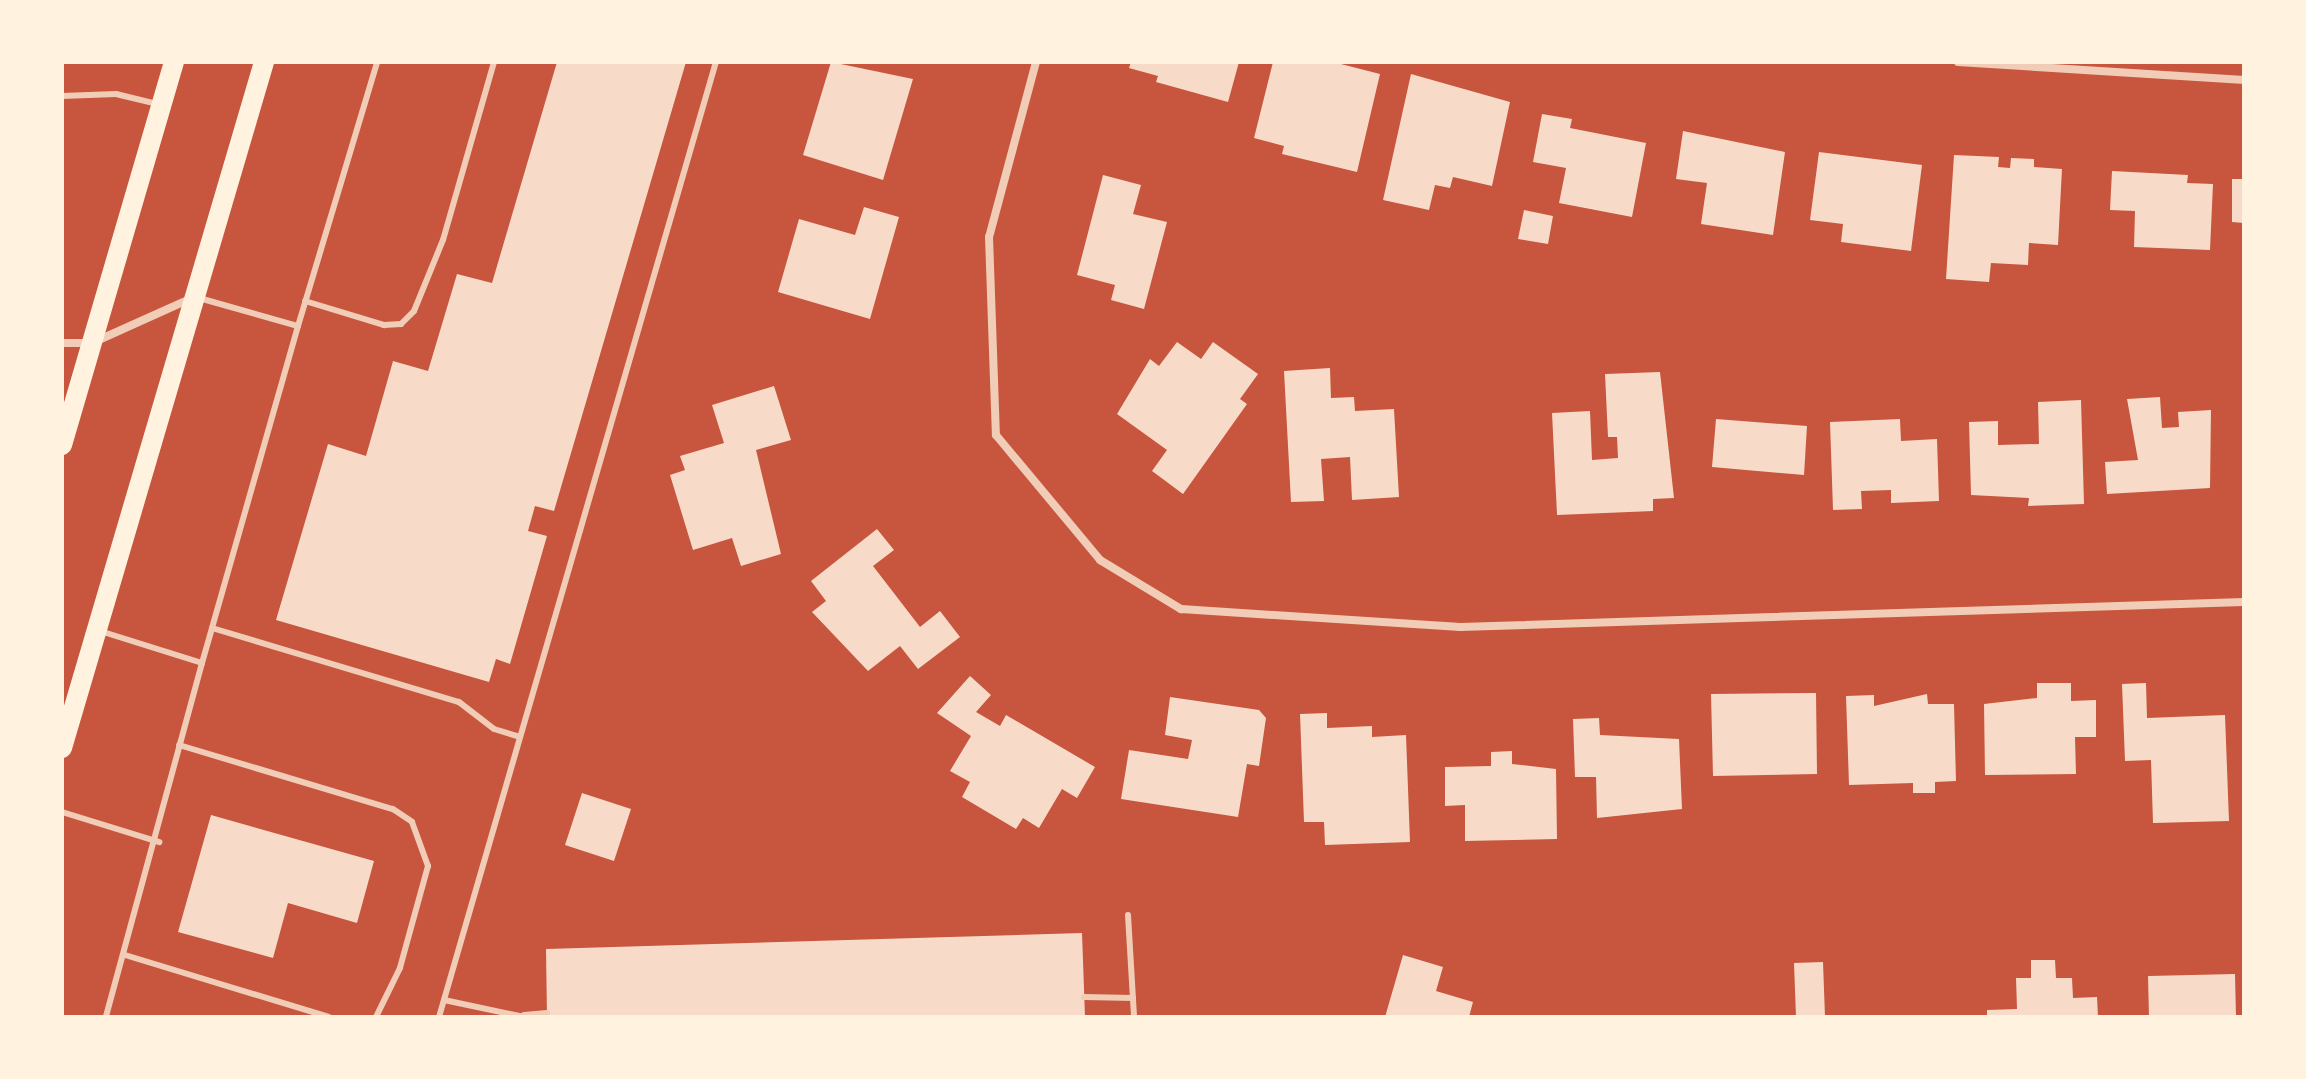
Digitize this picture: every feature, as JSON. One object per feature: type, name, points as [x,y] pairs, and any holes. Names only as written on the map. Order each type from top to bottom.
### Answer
[{"type":"main road","points":[[62,445],[174,62]]},
{"type":"main road","points":[[62,748],[264,62]]},
{"type":"street","points":[[1036,62],[989,237],[996,435],[1100,560],[1181,609],[1460,627],[2244,602]]},
{"type":"street","points":[[1958,62],[2244,80]]},
{"type":"street","points":[[62,343],[92,343],[194,297]]},
{"type":"lane","points":[[106,1017],[159,842],[179,745],[202,663],[377,62]]},
{"type":"lane","points":[[305,301],[384,325],[401,324],[414,311],[443,240],[494,62]]},
{"type":"lane","points":[[439,1017],[716,62]]},
{"type":"lane","points":[[62,96],[116,94],[162,105]]},
{"type":"lane","points":[[194,297],[298,326]]},
{"type":"lane","points":[[212,628],[459,702],[494,729],[520,737]]},
{"type":"lane","points":[[96,630],[202,663]]},
{"type":"lane","points":[[179,745],[393,809],[412,822],[428,866],[400,968],[376,1017]]},
{"type":"lane","points":[[62,812],[159,842]]},
{"type":"lane","points":[[1128,915],[1134,1017]]},
{"type":"lane","points":[[125,955],[329,1017]]},
{"type":"lane","points":[[1084,997],[1133,998]]},
{"type":"lane","points":[[444,1000],[524,1016],[547,1013]]},
{"type":"building","points":[[557,62],[686,62],[554,511],[535,506],[528,531],[547,536],[510,664],[496,659],[489,682],[276,620],[328,444],[366,456],[393,361],[428,371],[457,274],[492,283]]},
{"type":"building","points":[[831,62],[913,79],[883,180],[803,155]]},
{"type":"building","points":[[1131,62],[1239,62],[1228,102],[1156,82],[1158,76],[1129,68]]},
{"type":"building","points":[[1273,62],[1333,62],[1380,74],[1357,172],[1282,154],[1284,146],[1254,138]]},
{"type":"building","points":[[1411,74],[1510,102],[1492,186],[1453,177],[1450,188],[1435,185],[1429,210],[1383,200]]},
{"type":"building","points":[[1542,114],[1572,119],[1570,128],[1646,143],[1632,217],[1559,203],[1566,168],[1533,162]]},
{"type":"building","points":[[1683,131],[1785,152],[1773,235],[1701,224],[1707,183],[1676,179]]},
{"type":"building","points":[[1819,152],[1922,165],[1911,251],[1841,242],[1843,224],[1810,220]]},
{"type":"building","points":[[1954,155],[1999,157],[1998,167],[2010,168],[2011,158],[2034,159],[2034,167],[2062,169],[2058,245],[2029,243],[2028,265],[1991,263],[1989,282],[1946,279]]},
{"type":"building","points":[[2112,171],[2188,175],[2187,183],[2213,184],[2210,250],[2134,247],[2135,211],[2110,210]]},
{"type":"building","points":[[1103,175],[1141,185],[1133,214],[1167,222],[1144,309],[1111,300],[1115,285],[1077,275]]},
{"type":"building","points":[[2232,179],[2244,179],[2244,223],[2232,222]]},
{"type":"building","points":[[864,207],[899,217],[870,319],[778,292],[799,219],[855,235]]},
{"type":"building","points":[[1524,210],[1553,216],[1548,244],[1518,239]]},
{"type":"building","points":[[1177,342],[1201,359],[1213,342],[1258,374],[1240,399],[1247,404],[1183,494],[1152,471],[1167,450],[1117,414],[1150,359],[1159,366]]},
{"type":"building","points":[[1330,368],[1331,398],[1354,397],[1355,411],[1394,409],[1399,497],[1352,500],[1350,457],[1321,459],[1324,501],[1291,502],[1284,371]]},
{"type":"building","points":[[1660,372],[1674,498],[1653,499],[1653,511],[1557,515],[1552,413],[1590,411],[1592,460],[1618,458],[1617,437],[1608,437],[1605,374]]},
{"type":"building","points":[[774,386],[791,440],[756,450],[781,554],[741,566],[732,538],[693,550],[670,475],[685,470],[680,456],[724,443],[712,405]]},
{"type":"building","points":[[2160,397],[2162,428],[2179,427],[2178,412],[2211,410],[2210,488],[2107,494],[2105,462],[2138,460],[2127,399]]},
{"type":"building","points":[[2081,400],[2084,504],[2028,506],[2029,498],[1971,495],[1969,422],[1998,421],[1998,445],[2039,444],[2038,402]]},
{"type":"building","points":[[1716,419],[1807,426],[1804,475],[1712,467]]},
{"type":"building","points":[[1900,419],[1901,441],[1937,439],[1939,501],[1891,503],[1891,490],[1861,491],[1862,509],[1833,510],[1830,422]]},
{"type":"building","points":[[877,529],[894,550],[873,566],[920,627],[940,611],[960,637],[918,669],[900,646],[868,671],[812,612],[826,601],[811,581]]},
{"type":"building","points":[[970,676],[991,695],[976,712],[1000,726],[1006,715],[1095,767],[1077,798],[1062,789],[1039,828],[1023,818],[1016,829],[962,797],[970,782],[950,771],[971,736],[937,713]]},
{"type":"building","points":[[2037,683],[2071,683],[2071,701],[2096,700],[2096,737],[2075,737],[2076,774],[1985,775],[1984,704],[2037,698]]},
{"type":"building","points":[[2146,683],[2147,718],[2225,715],[2229,821],[2153,823],[2151,760],[2125,761],[2122,684]]},
{"type":"building","points":[[1816,693],[1817,774],[1713,776],[1711,694]]},
{"type":"building","points":[[1927,694],[1928,704],[1954,704],[1956,781],[1935,782],[1935,793],[1913,793],[1913,783],[1849,785],[1846,696],[1874,695],[1874,706]]},
{"type":"building","points":[[1170,697],[1259,710],[1266,718],[1259,766],[1247,764],[1238,817],[1121,799],[1129,750],[1188,759],[1192,740],[1165,735]]},
{"type":"building","points":[[1327,713],[1327,728],[1372,726],[1372,737],[1406,735],[1410,842],[1325,845],[1324,822],[1304,822],[1300,714]]},
{"type":"building","points":[[1599,718],[1600,735],[1679,739],[1682,809],[1597,818],[1596,777],[1575,777],[1573,719]]},
{"type":"building","points":[[1512,751],[1512,764],[1556,769],[1557,839],[1465,841],[1465,805],[1445,806],[1445,767],[1491,766],[1491,752]]},
{"type":"building","points":[[582,793],[631,809],[614,861],[565,845]]},
{"type":"building","points":[[211,815],[374,861],[357,923],[288,903],[273,958],[178,932]]},
{"type":"building","points":[[1082,933],[1085,1017],[547,1017],[546,949]]},
{"type":"building","points":[[1403,955],[1443,967],[1436,991],[1473,1002],[1469,1017],[1385,1017]]},
{"type":"building","points":[[2031,960],[2055,960],[2056,978],[2072,978],[2073,998],[2097,997],[2098,1017],[1987,1017],[1987,1010],[2017,1009],[2016,978],[2031,978]]},
{"type":"building","points":[[1823,962],[1825,1017],[1796,1017],[1794,963]]},
{"type":"building","points":[[2235,974],[2236,1017],[2149,1017],[2148,976]]}]
